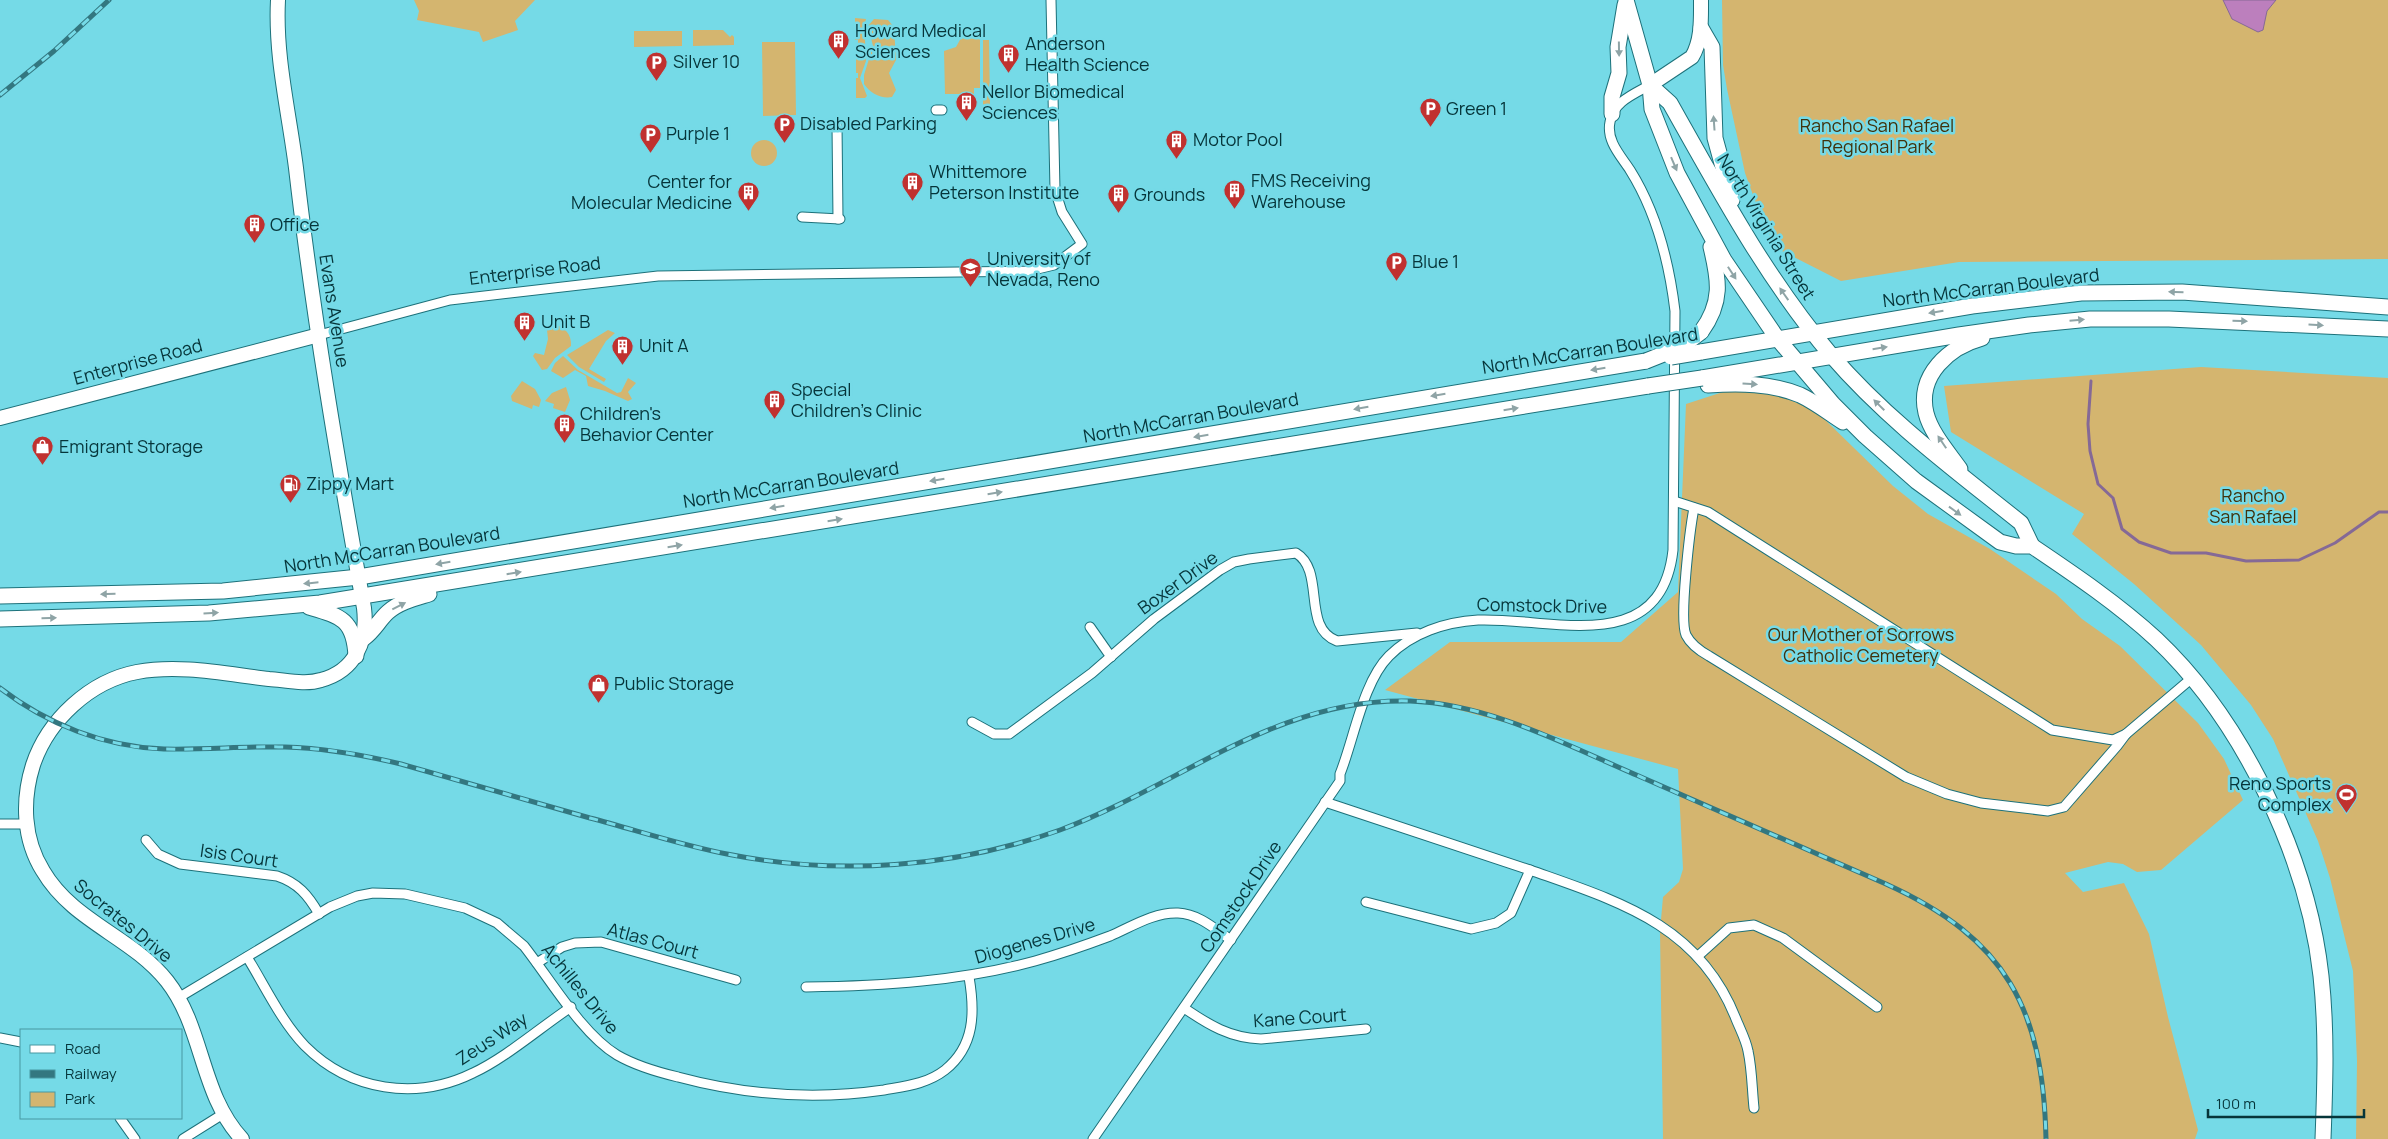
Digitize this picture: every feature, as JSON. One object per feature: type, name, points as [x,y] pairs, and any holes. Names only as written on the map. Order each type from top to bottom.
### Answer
[{"type":"main road","points":[[1626,1],[1650,84],[1655,119],[1677,173],[1707,231],[1736,279],[1777,338],[1833,404],[1865,436],[1916,481],[2000,542],[2016,546],[2032,546]]},
{"type":"main road","points":[[1612,114],[1612,97],[1619,73],[1618,41],[1626,1]]},
{"type":"main road","points":[[1701,28],[1712,48],[1715,138],[1738,221]]},
{"type":"main road","name":"North Virginia Street","points":[[1650,84],[1670,103],[1738,221],[1780,289],[1832,356],[1897,422],[2021,523],[2032,546],[2136,622],[2157,640],[2192,678],[2222,715],[2248,758],[2279,825],[2303,892],[2316,948],[2322,991],[2325,1054],[2323,1139]]},
{"type":"main road","points":[[1646,361],[1681,347],[1701,332],[1713,312],[1718,288],[1707,231]]},
{"type":"main road","name":"North McCarran Boulevard","points":[[0,596],[223,591],[359,577],[2000,302],[2112,292],[2182,292],[2388,307]]},
{"type":"main road","points":[[1701,382],[1797,361],[2029,325],[2090,319],[2169,318],[2388,329]]},
{"type":"main road","points":[[1969,482],[1931,426],[1926,413],[1927,385],[1941,361],[1952,350],[1975,340],[2029,325]]},
{"type":"main road","points":[[0,619],[210,613],[302,605],[362,597],[1648,386],[1701,382],[1741,383],[1789,391],[1816,404],[1865,436]]},
{"type":"main road","points":[[364,638],[371,633],[387,612],[396,606],[466,581]]},
{"type":"main road","points":[[302,605],[341,618],[349,625],[355,644],[356,656]]},
{"type":"street","name":"Evans Avenue","points":[[278,0],[279,62],[319,335],[362,597]]},
{"type":"street","name":"Enterprise Road","points":[[0,418],[439,303],[470,297],[680,274],[1029,271],[1054,265],[1082,244],[1062,212],[1055,190],[1051,0]]},
{"type":"street","points":[[1612,114],[1622,101],[1692,57],[1696,50],[1701,28],[1701,0]]},
{"type":"street","name":"Comstock Drive","points":[[1093,1139],[1340,781],[1340,774],[1372,680],[1389,657],[1413,636],[1422,632],[1476,620],[1572,626],[1625,621],[1638,614],[1660,593],[1669,574],[1673,550],[1675,311],[1672,281],[1660,235],[1650,209],[1631,172],[1613,145],[1610,135],[1612,114]]},
{"type":"street","points":[[802,217],[839,219],[837,125]]},
{"type":"street","points":[[1674,501],[1708,512],[2052,730],[2113,740],[2126,734]]},
{"type":"street","points":[[1694,508],[1688,554],[1684,625],[1690,642],[1708,656],[1906,777],[1947,794],[1980,803],[2035,810],[2057,810],[2064,807],[2126,734],[2192,678]]},
{"type":"street","name":"Boxer Drive","points":[[972,722],[994,734],[1009,734],[1111,657],[1162,614],[1220,570],[1242,561],[1296,553],[1308,562],[1313,597],[1321,625],[1330,638],[1338,641],[1422,632]]},
{"type":"street","name":"Socrates Drive","points":[[242,1139],[223,1114],[207,1079],[188,1016],[178,998],[154,967],[76,911],[62,898],[41,868],[33,851],[27,824],[27,786],[40,750],[66,711],[90,691],[136,672],[172,670],[308,682],[332,676],[342,670],[356,656],[364,638],[365,617],[362,597]]},
{"type":"street","points":[[1090,627],[1111,657]]},
{"type":"street","points":[[1325,802],[1530,870],[1621,903],[1662,926],[1698,956],[1727,996],[1748,1050],[1754,1108]]},
{"type":"street","points":[[0,824],[27,824]]},
{"type":"street","name":"Isis Court","points":[[146,840],[158,854],[180,864],[277,876],[289,880],[308,895],[319,914]]},
{"type":"street","points":[[1366,902],[1471,929],[1496,923],[1510,913],[1530,870]]},
{"type":"street","name":"Achilles Drive","points":[[178,998],[319,914],[357,896],[373,893],[405,894],[465,908],[481,915],[511,934],[537,963],[589,1032],[602,1045],[632,1062],[665,1074],[728,1089],[763,1093],[831,1095],[921,1083],[945,1070],[962,1050],[972,1024],[973,998],[969,977]]},
{"type":"street","name":"Diogenes Drive","points":[[806,987],[851,986],[969,977],[1064,952],[1165,914],[1190,915],[1202,920],[1231,940]]},
{"type":"street","points":[[1698,956],[1729,928],[1754,926],[1783,938],[1877,1007]]},
{"type":"street","name":"Atlas Court","points":[[537,963],[562,946],[575,942],[601,942],[736,980]]},
{"type":"street","name":"Zeus Way","points":[[247,957],[292,1030],[304,1045],[334,1069],[368,1084],[386,1088],[422,1089],[459,1080],[489,1064],[571,1007]]},
{"type":"street","name":"Kane Court","points":[[1184,1008],[1215,1029],[1246,1038],[1261,1039],[1366,1029]]},
{"type":"street","points":[[0,1038],[20,1042]]},
{"type":"street","points":[[182,1139],[223,1114]]},
{"type":"street","points":[[121,1119],[135,1139]]},
{"type":"green space","points":[[414,0],[535,0],[515,21],[518,30],[483,42],[479,32],[417,20],[419,11]]},
{"type":"green space","name":"Rancho San Rafael Regional Park","points":[[1722,0],[2388,0],[2388,259],[1959,262],[1841,281],[1780,250],[1765,228],[1745,173],[1727,89],[1723,65]]},
{"type":"green space","points":[[855,18],[866,19],[862,35],[865,40],[866,61],[860,78],[867,96],[865,98],[856,98],[856,78],[858,78],[858,73],[856,73],[856,46],[858,45],[858,40],[855,40]]},
{"type":"green space","points":[[874,19],[888,20],[894,27],[896,60],[889,73],[896,90],[892,97],[876,95],[864,84],[864,75],[873,46],[868,26]]},
{"type":"green space","points":[[693,30],[723,30],[730,37],[732,35],[734,37],[734,45],[693,46]]},
{"type":"green space","points":[[634,31],[682,31],[682,46],[634,47]]},
{"type":"green space","points":[[961,38],[980,39],[980,88],[974,88],[974,94],[945,94],[944,51],[956,47]]},
{"type":"green space","points":[[983,40],[989,40],[990,107],[983,107]]},
{"type":"green space","points":[[762,42],[795,42],[796,115],[763,116]]},
{"type":"green space","points":[[764,140],[773,144],[777,153],[773,162],[764,166],[755,162],[751,153],[755,144]]},
{"type":"green space","points":[[552,324],[569,334],[571,346],[555,358],[547,369],[542,370],[533,356],[535,353],[544,355],[548,339],[547,330],[552,330]]},
{"type":"green space","points":[[608,330],[615,333],[606,341],[589,369],[606,379],[604,382],[579,367],[567,355]]},
{"type":"green space","points":[[563,356],[578,370],[617,393],[621,392],[628,378],[636,383],[628,392],[632,399],[628,401],[588,386],[586,376],[575,370],[563,378],[551,371],[555,363]]},
{"type":"green space","name":"Rancho San Rafael","points":[[2201,367],[2388,378],[2388,1139],[2356,1139],[2357,1061],[2353,971],[2330,878],[2318,841],[2273,739],[2251,705],[2201,645],[2134,584],[2072,534],[2084,514],[1951,432],[1944,386]]},
{"type":"green space","points":[[522,381],[535,389],[541,400],[539,407],[533,405],[532,409],[512,401],[511,396]]},
{"type":"green space","points":[[566,387],[570,400],[565,412],[553,408],[554,404],[545,401],[552,393]]},
{"type":"green space","name":"Our Mother of Sorrows Catholic Cemetery","points":[[1726,391],[1766,392],[1816,411],[1893,486],[1928,514],[1990,549],[2056,594],[2082,619],[2120,646],[2198,723],[2224,759],[2243,800],[2161,870],[2137,872],[2123,864],[2108,862],[2065,873],[2083,892],[2124,883],[2149,934],[2168,1017],[2198,1130],[2195,1139],[1663,1139],[1660,931],[1663,897],[1679,882],[1683,869],[1678,769],[1385,690],[1450,642],[1621,642],[1678,592],[1686,404]]},
{"type":"shaded area","points":[[2223,0],[2276,0],[2267,11],[2263,30],[2258,32],[2232,19]]},
{"type":"waterway","points":[[2091,381],[2088,424],[2090,451],[2098,484],[2113,498],[2122,529],[2139,542],[2171,553],[2206,553],[2246,561],[2299,560],[2335,543],[2379,512],[2388,512]]},
{"type":"railway","points":[[0,95],[54,51],[109,0]]},
{"type":"railway","points":[[0,688],[18,701],[57,723],[120,744],[164,749],[285,747],[344,752],[401,764],[676,842],[727,854],[769,861],[853,866],[937,860],[978,853],[1020,843],[1060,830],[1104,812],[1272,728],[1316,713],[1362,704],[1410,701],[1470,710],[1499,718],[1557,740],[1886,884],[1927,905],[1962,929],[1989,955],[2010,983],[2026,1016],[2037,1052],[2043,1093],[2046,1139]]},
{"type":"place","name":"Howard Medical Sciences","points":[[839,60]]},
{"type":"place","name":"Anderson Health Science","points":[[1009,73]]},
{"type":"place","name":"Silver 10","points":[[657,81]]},
{"type":"place","name":"Nellor Biomedical Sciences","points":[[966,121]]},
{"type":"place","name":"Green 1","points":[[1430,128]]},
{"type":"place","name":"Disabled Parking","points":[[784,143]]},
{"type":"place","name":"Purple 1","points":[[650,153]]},
{"type":"place","name":"Motor Pool","points":[[1177,159]]},
{"type":"place","name":"Whittemore Peterson Institute","points":[[913,201]]},
{"type":"place","name":"FMS Receiving Warehouse","points":[[1235,210]]},
{"type":"place","name":"Center for Molecular Medicine","points":[[748,211]]},
{"type":"place","name":"Grounds","points":[[1118,214]]},
{"type":"place","name":"Office","points":[[254,244]]},
{"type":"place","name":"Blue 1","points":[[1396,281]]},
{"type":"place","name":"University of Nevada, Reno","points":[[971,288]]},
{"type":"place","name":"Unit B","points":[[525,341]]},
{"type":"place","name":"Unit A","points":[[623,365]]},
{"type":"place","name":"Special Children's Clinic","points":[[775,419]]},
{"type":"place","name":"Children's Behavior Center","points":[[564,443]]},
{"type":"place","name":"Emigrant Storage","points":[[43,466]]},
{"type":"place","name":"Zippy Mart","points":[[290,503]]},
{"type":"place","name":"Public Storage","points":[[598,703]]},
{"type":"place","name":"Reno Sports Complex","points":[[2347,813]]}]
